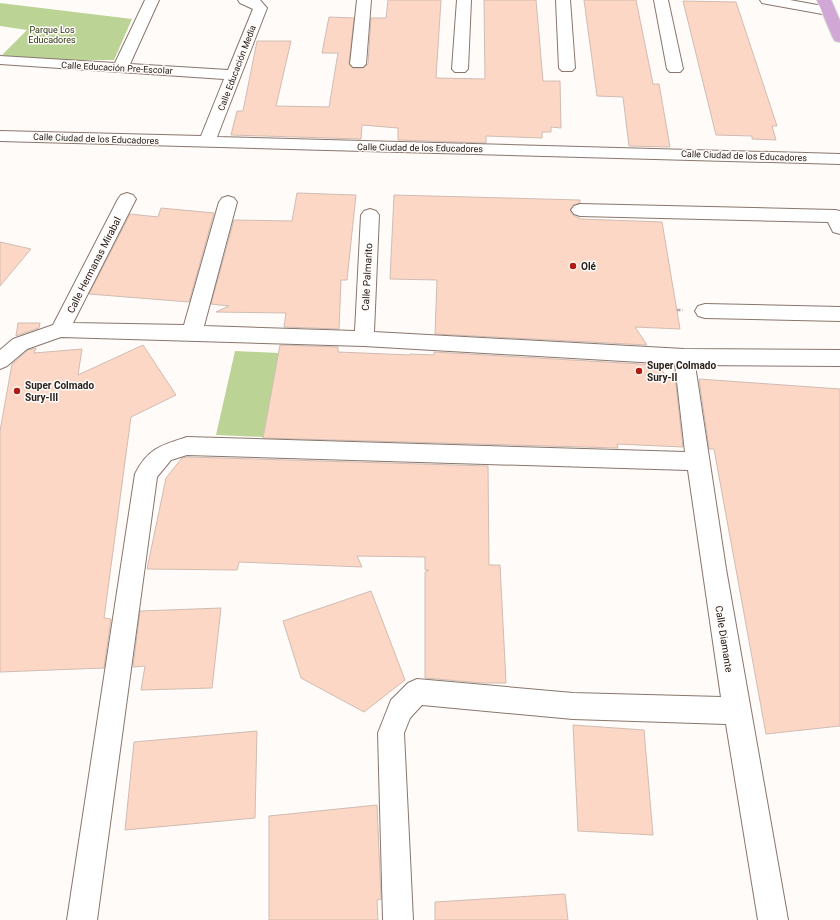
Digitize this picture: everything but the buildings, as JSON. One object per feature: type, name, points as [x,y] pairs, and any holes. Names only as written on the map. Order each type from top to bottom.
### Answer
[{"type":"main road","points":[[826,6],[840,38]]},
{"type":"street","points":[[120,68],[152,0]]},
{"type":"street","name":"Calle Educación Media","points":[[207,142],[235,76],[260,8],[255,3],[245,0]]},
{"type":"street","points":[[358,64],[364,0]]},
{"type":"street","points":[[460,69],[464,0]]},
{"type":"street","points":[[563,0],[567,68]]},
{"type":"street","points":[[661,0],[675,69]]},
{"type":"street","points":[[767,0],[826,6]]},
{"type":"street","name":"Calle Educación Pre-Escolar","points":[[5,65],[120,68],[235,76]]},
{"type":"street","name":"Calle Ciudad de los Educadores","points":[[0,136],[840,159]]},
{"type":"street","name":"Calle Hermanas Mirabal","points":[[60,330],[127,199]]},
{"type":"street","points":[[192,333],[228,202]]},
{"type":"street","points":[[580,210],[835,216],[840,229]]},
{"type":"street","name":"Calle Palmarito","points":[[364,339],[370,215]]},
{"type":"street","points":[[705,311],[840,314]]},
{"type":"street","points":[[0,361],[20,344],[60,330],[364,339],[684,357],[840,358]]},
{"type":"street","name":"Calle Diamante","points":[[684,357],[696,461],[736,711],[773,920]]},
{"type":"street","points":[[82,920],[146,474],[163,454],[187,446],[696,461]]},
{"type":"street","points":[[398,920],[391,733],[400,709],[417,692],[573,706],[736,711]]},
{"type":"green space","name":"Parque Los Educadores","points":[[0,3],[132,19],[114,60],[34,60],[2,55],[27,30],[0,26]]},
{"type":"green space","points":[[235,351],[279,353],[263,437],[216,435]]},
{"type":"place","name":"Olé","points":[[573,266]]},
{"type":"place","name":"Super Colmado Sury-II","points":[[639,371]]},
{"type":"place","name":"Super Colmado Sury-III","points":[[17,391]]}]
